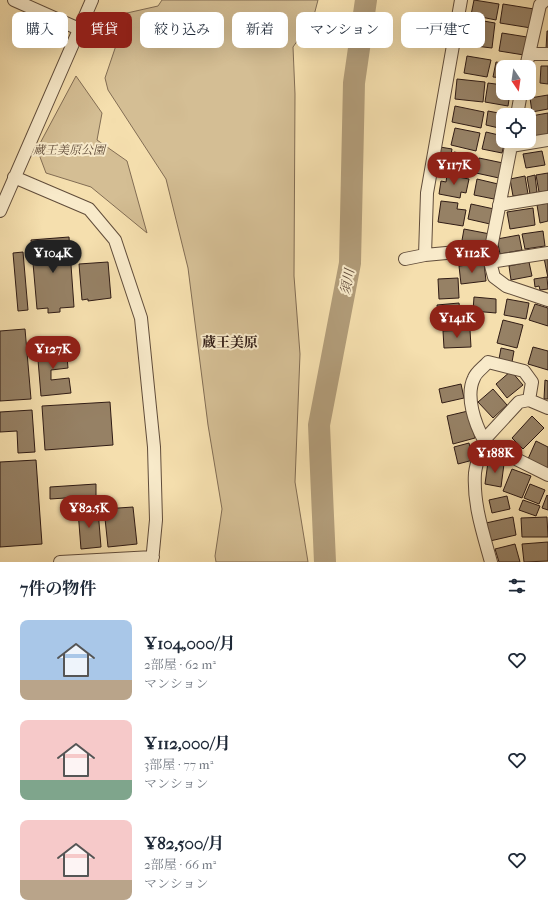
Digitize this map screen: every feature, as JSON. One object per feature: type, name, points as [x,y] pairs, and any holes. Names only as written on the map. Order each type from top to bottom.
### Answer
[{"type":"street","points":[[14,0],[76,27]]},
{"type":"street","points":[[87,12],[92,0]]},
{"type":"street","points":[[425,255],[427,193],[461,0]]},
{"type":"street","points":[[528,60],[540,2]]},
{"type":"street","points":[[0,211],[76,38]]},
{"type":"street","points":[[529,54],[548,54]]},
{"type":"street","points":[[536,141],[548,140]]},
{"type":"street","points":[[510,148],[489,260],[494,277],[506,286],[548,300]]},
{"type":"street","points":[[14,177],[89,210],[116,240],[141,318],[154,447],[156,520],[152,560],[60,562]]},
{"type":"street","points":[[499,205],[548,197]]},
{"type":"street","points":[[405,259],[425,255],[457,252],[489,260],[548,253]]},
{"type":"street","points":[[529,400],[532,382],[524,371],[488,362],[474,377],[470,394],[479,432],[484,440],[490,446],[548,475]]},
{"type":"street","points":[[491,562],[477,510],[475,490],[475,472],[484,440],[518,402],[529,400],[548,408]]},
{"type":"green space","points":[[162,0],[318,0],[315,12],[296,12],[296,43],[293,47],[295,94],[294,276],[300,354],[295,482],[308,562],[216,562],[215,556],[222,509],[208,425],[188,268],[166,179],[108,90],[105,78],[115,48],[132,48],[131,12],[158,6]]},
{"type":"green space","name":"蔵王美原公園","points":[[76,76],[102,113],[97,140],[127,161],[147,233],[91,187],[46,173],[37,149]]},
{"type":"building","points":[[474,0],[499,4],[496,20],[485,18],[485,12],[472,12]]},
{"type":"building","points":[[503,4],[534,9],[531,28],[500,23]]},
{"type":"building","points":[[485,21],[495,23],[492,48],[485,47]]},
{"type":"building","points":[[547,31],[548,49],[546,49]]},
{"type":"building","points":[[502,33],[527,37],[524,55],[499,51]]},
{"type":"building","points":[[467,56],[491,60],[487,77],[464,73]]},
{"type":"building","points":[[496,62],[496,77],[493,77]]},
{"type":"building","points":[[541,66],[548,66],[548,84],[540,83]]},
{"type":"building","points":[[457,79],[485,82],[483,102],[455,99]]},
{"type":"building","points":[[488,83],[496,84],[496,100],[509,100],[508,106],[485,102]]},
{"type":"building","points":[[548,95],[548,109],[536,111],[536,108],[531,108],[530,100],[536,100],[536,97]]},
{"type":"building","points":[[455,106],[484,112],[481,128],[452,122]]},
{"type":"building","points":[[488,111],[496,113],[496,127],[486,125]]},
{"type":"building","points":[[548,113],[548,135],[536,138],[536,115]]},
{"type":"building","points":[[455,128],[480,133],[476,151],[451,145]]},
{"type":"building","points":[[486,132],[496,134],[496,148],[503,148],[502,153],[482,149]]},
{"type":"building","points":[[440,147],[452,149],[448,172],[436,170]]},
{"type":"building","points":[[542,151],[545,165],[526,168],[523,154]]},
{"type":"building","points":[[454,152],[476,156],[473,173],[450,169]]},
{"type":"building","points":[[479,158],[503,163],[499,178],[476,173]]},
{"type":"building","points":[[548,173],[548,191],[539,192],[536,175]]},
{"type":"building","points":[[447,175],[469,179],[466,193],[461,192],[460,198],[439,194],[441,181],[446,182]]},
{"type":"building","points":[[535,175],[537,192],[530,194],[527,177]]},
{"type":"building","points":[[525,176],[528,194],[513,196],[510,179]]},
{"type":"building","points":[[477,179],[498,184],[494,199],[474,195]]},
{"type":"building","points":[[441,201],[458,203],[457,209],[466,210],[463,226],[438,222]]},
{"type":"building","points":[[548,203],[548,221],[540,223],[537,205]]},
{"type":"building","points":[[471,204],[494,209],[490,224],[468,219]]},
{"type":"building","points":[[533,208],[535,225],[510,229],[507,212]]},
{"type":"building","points":[[464,229],[490,234],[486,251],[461,246]]},
{"type":"building","points":[[543,231],[545,246],[525,249],[522,234]]},
{"type":"building","points":[[519,235],[522,250],[500,254],[497,239]]},
{"type":"building","points":[[69,237],[74,307],[60,308],[60,312],[48,313],[48,308],[37,309],[31,240]]},
{"type":"building","points":[[23,252],[28,310],[18,311],[13,253]]},
{"type":"building","points":[[548,257],[548,278],[544,258]]},
{"type":"building","points":[[108,262],[111,298],[88,301],[88,299],[82,300],[79,264]]},
{"type":"building","points":[[529,262],[532,276],[511,280],[509,266]]},
{"type":"building","points":[[484,263],[486,281],[461,284],[459,266]]},
{"type":"building","points":[[547,277],[548,289],[540,290],[539,286],[535,287],[534,279]]},
{"type":"building","points":[[458,278],[459,298],[439,299],[438,279]]},
{"type":"building","points":[[474,297],[496,299],[496,313],[473,311]]},
{"type":"building","points":[[507,299],[529,303],[526,319],[504,315]]},
{"type":"building","points":[[459,303],[461,319],[439,321],[437,305]]},
{"type":"building","points":[[535,304],[548,308],[548,326],[529,320]]},
{"type":"building","points":[[503,320],[523,325],[517,348],[497,343]]},
{"type":"building","points":[[25,329],[31,399],[0,401],[0,331]]},
{"type":"building","points":[[470,330],[471,347],[444,348],[443,331]]},
{"type":"building","points":[[66,346],[68,368],[51,370],[51,380],[69,378],[71,393],[41,396],[37,348]]},
{"type":"building","points":[[533,347],[548,351],[548,370],[528,364]]},
{"type":"building","points":[[501,348],[514,351],[512,362],[499,359]]},
{"type":"building","points":[[511,371],[523,385],[507,398],[496,384]]},
{"type":"building","points":[[545,380],[548,381],[548,399],[544,399]]},
{"type":"building","points":[[461,384],[464,398],[442,403],[439,389]]},
{"type":"building","points":[[493,389],[507,405],[493,418],[478,402]]},
{"type":"building","points":[[110,402],[113,445],[45,450],[42,406]]},
{"type":"building","points":[[32,410],[35,452],[18,453],[17,431],[0,432],[0,412]]},
{"type":"building","points":[[468,411],[475,438],[453,444],[447,416]]},
{"type":"building","points":[[532,416],[544,428],[523,449],[512,438]]},
{"type":"building","points":[[536,441],[548,447],[548,468],[528,459]]},
{"type":"building","points":[[469,443],[473,460],[458,464],[454,447]]},
{"type":"building","points":[[36,460],[42,544],[0,547],[0,462]]},
{"type":"building","points":[[488,462],[504,464],[501,487],[485,484]]},
{"type":"building","points":[[512,469],[531,476],[522,498],[503,491]]},
{"type":"building","points":[[96,484],[96,496],[50,499],[50,487]]},
{"type":"building","points":[[530,484],[545,490],[539,504],[524,498]]},
{"type":"building","points":[[547,495],[548,496],[548,510],[542,508]]},
{"type":"building","points":[[507,496],[510,509],[492,513],[489,500]]},
{"type":"building","points":[[523,500],[540,506],[536,516],[519,510]]},
{"type":"building","points":[[133,507],[137,544],[108,547],[104,509]]},
{"type":"building","points":[[98,510],[101,547],[81,549],[78,511]]},
{"type":"building","points":[[513,517],[516,535],[490,541],[486,523]]},
{"type":"building","points":[[547,517],[548,537],[522,537],[521,518]]},
{"type":"building","points":[[548,542],[548,561],[524,562],[522,544]]},
{"type":"building","points":[[515,544],[520,562],[499,562],[495,549]]},
{"type":"waterway","name":"須川","points":[[325,562],[319,425],[350,263],[354,83],[366,0]]},
{"type":"district","name":"蔵王美原","points":[[230,342]]}]
